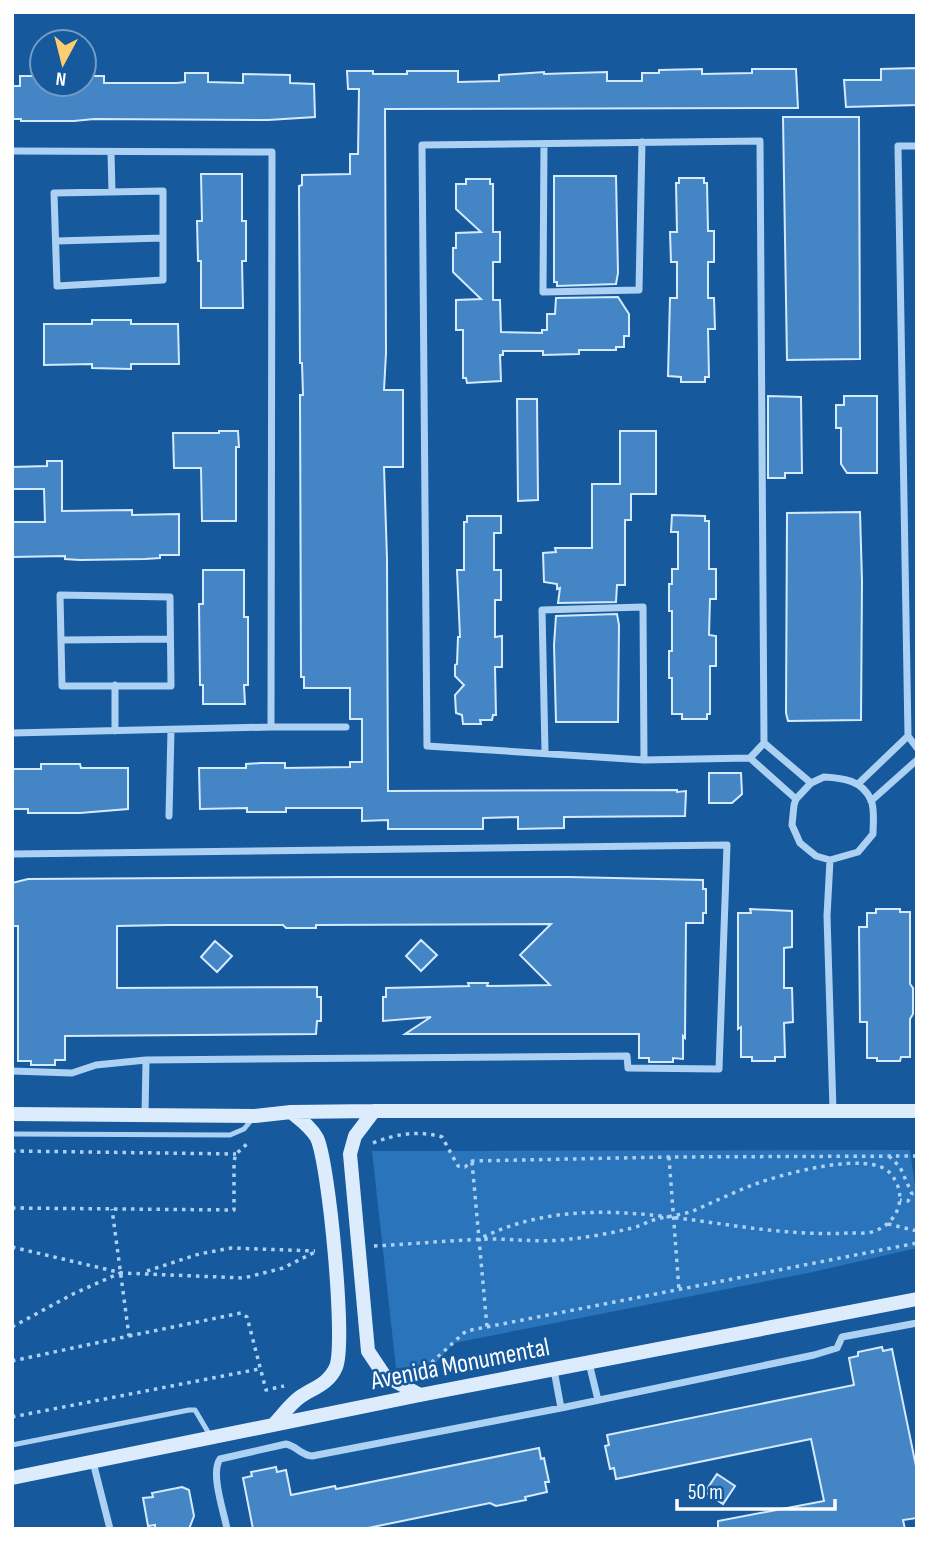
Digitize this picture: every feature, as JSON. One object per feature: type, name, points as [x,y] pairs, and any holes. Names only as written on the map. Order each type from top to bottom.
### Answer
[{"type":"street","points":[[750,758],[764,743],[760,141],[422,145],[427,746],[645,760],[750,758],[796,799]]},
{"type":"street","points":[[544,144],[543,292],[556,292],[639,290],[642,142]]},
{"type":"street","points":[[917,146],[898,146],[908,736],[917,748]]},
{"type":"street","points":[[12,151],[272,152],[271,727]]},
{"type":"street","points":[[111,153],[112,192]]},
{"type":"street","points":[[163,191],[163,238],[163,280],[57,286],[54,192],[163,191]]},
{"type":"street","points":[[56,241],[163,238]]},
{"type":"street","points":[[60,595],[170,597],[170,639],[171,686],[62,686],[60,595]]},
{"type":"street","points":[[545,752],[542,610],[643,607],[645,760]]},
{"type":"street","points":[[62,640],[170,639]]},
{"type":"street","points":[[115,685],[116,731]]},
{"type":"street","points":[[12,733],[345,727]]},
{"type":"street","points":[[169,816],[172,730]]},
{"type":"street","points":[[858,784],[908,736]]},
{"type":"street","points":[[764,743],[811,783]]},
{"type":"street","points":[[871,801],[917,760]]},
{"type":"street","points":[[824,777],[846,778],[858,784],[871,801],[873,834],[858,852],[830,860],[816,856],[800,843],[792,825],[796,799],[811,783],[824,777]]},
{"type":"street","points":[[12,854],[727,845],[719,1069],[628,1068],[628,1056],[146,1060],[96,1065],[72,1073],[12,1071]]},
{"type":"street","points":[[830,860],[827,916],[833,1111]]},
{"type":"street","points":[[145,1115],[146,1060]]},
{"type":"street","points":[[374,1111],[355,1136],[350,1154],[368,1351],[384,1375],[420,1395]]},
{"type":"street","points":[[12,1114],[255,1116],[291,1112],[374,1111],[917,1111]]},
{"type":"street","points":[[274,1424],[298,1398],[327,1381],[336,1368],[340,1352],[334,1250],[322,1155],[317,1139],[308,1125],[291,1112]]},
{"type":"street","name":"Avenida Monumental","points":[[12,1478],[420,1395],[917,1299]]},
{"type":"street","points":[[227,1529],[216,1477],[216,1466],[220,1459],[286,1444],[294,1447],[300,1454],[312,1456],[561,1408],[814,1355],[837,1348],[842,1337],[917,1323]]},
{"type":"street","points":[[589,1363],[597,1400]]},
{"type":"street","points":[[554,1370],[561,1408]]},
{"type":"street","points":[[93,1462],[110,1529]]},
{"type":"lane","points":[[12,1134],[230,1135],[244,1129],[255,1116]]},
{"type":"lane","points":[[12,1445],[190,1410],[199,1414],[212,1438]]},
{"type":"path","points":[[12,1208],[234,1210],[236,1154],[257,1133]]},
{"type":"path","points":[[366,1145],[397,1134],[430,1134],[442,1137],[457,1167],[465,1167],[471,1161],[917,1156]]},
{"type":"path","points":[[12,1151],[236,1154]]},
{"type":"path","points":[[890,1156],[900,1167],[912,1194],[908,1201],[900,1200]]},
{"type":"path","points":[[669,1157],[679,1290]]},
{"type":"path","points":[[471,1161],[486,1327]]},
{"type":"path","points":[[358,1247],[479,1239],[566,1240],[674,1217],[762,1181],[837,1165],[865,1163],[883,1166],[897,1181],[900,1200],[897,1213],[888,1224],[873,1232],[787,1233],[674,1217],[612,1211],[560,1215],[502,1228],[479,1239]]},
{"type":"path","points":[[112,1209],[129,1336]]},
{"type":"path","points":[[888,1224],[917,1231]]},
{"type":"path","points":[[409,1376],[419,1374],[466,1331],[917,1243]]},
{"type":"path","points":[[12,1247],[122,1273],[244,1278],[283,1268],[317,1251]]},
{"type":"path","points":[[145,1272],[199,1254],[231,1248],[317,1251]]},
{"type":"path","points":[[317,1251],[318,1264]]},
{"type":"path","points":[[12,1327],[73,1294],[122,1273]]},
{"type":"path","points":[[12,1361],[241,1313],[247,1317],[265,1390],[291,1384]]},
{"type":"path","points":[[12,1417],[259,1369]]},
{"type":"shaded area","points":[[910,1150],[917,1201],[917,1248],[813,1272],[454,1343],[432,1367],[396,1368],[372,1151]]},
{"type":"building","points":[[917,68],[917,105],[846,107],[844,80],[881,80],[881,69]]},
{"type":"building","points":[[702,69],[702,74],[752,73],[752,69],[796,69],[798,108],[385,109],[384,390],[403,390],[403,467],[384,467],[388,791],[677,790],[686,791],[685,816],[564,817],[564,828],[518,829],[518,817],[483,818],[483,829],[388,829],[388,820],[362,821],[362,808],[286,808],[286,812],[247,812],[247,808],[200,809],[199,768],[246,768],[246,764],[261,763],[285,763],[285,768],[350,767],[350,762],[362,762],[362,719],[350,719],[350,688],[304,688],[304,677],[301,677],[300,395],[303,395],[300,363],[299,186],[302,185],[302,175],[350,174],[350,154],[358,154],[359,89],[348,89],[347,71],[407,74],[407,71],[458,71],[458,82],[499,81],[499,75],[607,72],[607,81],[642,81],[642,73]]},
{"type":"building","points":[[185,73],[208,73],[208,82],[243,83],[243,74],[290,75],[290,83],[314,84],[315,117],[268,120],[12,119],[12,86],[20,86],[20,76],[28,76],[28,98],[98,98],[98,76],[104,76],[104,83],[185,82]]},
{"type":"building","points":[[783,117],[859,117],[860,359],[787,360]]},
{"type":"building","points":[[201,174],[242,174],[242,221],[246,221],[246,261],[242,261],[243,308],[201,308],[201,261],[198,261],[197,221],[202,221]]},
{"type":"building","points":[[554,176],[616,176],[616,284],[557,286],[557,282],[554,282]]},
{"type":"building","points":[[679,178],[704,178],[704,183],[707,183],[708,231],[714,231],[714,262],[708,262],[708,298],[714,298],[715,329],[708,329],[709,377],[705,377],[705,382],[681,382],[681,377],[668,376],[670,298],[677,298],[677,262],[671,262],[670,232],[677,232],[676,183],[679,183]]},
{"type":"building","points":[[466,179],[490,179],[490,184],[493,184],[493,232],[500,232],[500,262],[493,262],[493,300],[500,300],[501,332],[542,333],[542,330],[547,330],[547,314],[555,314],[556,298],[618,297],[629,314],[629,336],[624,336],[624,347],[616,347],[616,350],[579,350],[579,354],[543,355],[543,351],[503,351],[503,355],[500,355],[501,381],[467,383],[466,378],[463,378],[463,330],[456,330],[456,300],[481,299],[453,272],[453,248],[456,248],[456,233],[481,232],[456,209],[456,184],[466,184]]},
{"type":"building","points":[[92,320],[131,320],[131,324],[178,324],[179,364],[131,364],[131,369],[92,368],[92,364],[44,365],[44,324],[92,324]]},
{"type":"building","points":[[768,396],[801,397],[802,473],[785,473],[785,478],[768,478]]},
{"type":"building","points":[[844,396],[877,396],[877,473],[847,473],[841,464],[841,428],[836,428],[836,405],[844,405]]},
{"type":"building","points":[[517,399],[537,399],[538,500],[518,501]]},
{"type":"building","points":[[238,431],[236,521],[202,521],[201,468],[174,468],[173,433]]},
{"type":"building","points":[[620,431],[656,431],[656,494],[631,494],[631,520],[625,520],[625,585],[617,585],[616,602],[558,603],[560,588],[557,589],[557,584],[544,582],[543,553],[556,552],[555,548],[592,548],[592,484],[620,484]]},
{"type":"building","points":[[47,461],[62,461],[62,511],[132,510],[132,515],[179,514],[179,555],[160,555],[160,558],[145,559],[80,560],[65,559],[65,556],[12,557],[12,522],[45,522],[44,489],[12,489],[12,467],[47,466]]},
{"type":"building","points":[[860,512],[861,720],[788,721],[787,513]]},
{"type":"building","points":[[672,515],[705,516],[705,521],[709,521],[709,569],[716,569],[716,599],[710,599],[709,635],[716,636],[716,666],[710,666],[710,714],[707,714],[707,719],[682,719],[682,714],[672,714],[669,651],[672,651],[672,611],[669,611],[669,584],[672,584],[672,569],[678,569],[678,532],[671,532]]},
{"type":"building","points":[[467,516],[501,516],[501,533],[494,533],[494,570],[501,570],[501,600],[495,600],[495,637],[502,636],[502,667],[495,667],[496,715],[493,715],[492,720],[480,720],[481,724],[463,724],[462,715],[456,713],[455,695],[464,685],[455,676],[460,637],[457,570],[464,570],[464,522],[467,522]]},
{"type":"building","points":[[203,570],[244,570],[244,617],[248,617],[248,685],[244,685],[245,704],[203,704],[203,685],[200,685],[199,604],[203,604]]},
{"type":"building","points":[[617,614],[618,722],[556,722],[556,616]]},
{"type":"building","points":[[41,764],[80,764],[81,768],[128,768],[128,809],[28,813],[28,809],[12,809],[12,769],[41,769]]},
{"type":"building","points":[[709,773],[741,773],[742,794],[732,803],[709,803]]},
{"type":"building","points":[[341,877],[703,880],[703,889],[706,889],[706,913],[703,913],[703,923],[686,923],[683,1059],[673,1058],[673,1062],[649,1062],[649,1058],[639,1058],[639,1034],[405,1034],[431,1017],[383,1021],[383,997],[386,997],[386,988],[469,986],[468,983],[488,983],[487,986],[550,985],[520,955],[551,924],[316,925],[316,928],[286,928],[283,925],[168,925],[117,926],[117,988],[317,987],[317,997],[321,997],[321,1021],[317,1021],[316,1034],[65,1036],[65,1060],[55,1060],[55,1065],[31,1065],[31,1061],[18,1061],[18,926],[12,926],[12,883],[28,879]]},
{"type":"building","points":[[750,909],[792,911],[792,947],[784,948],[784,988],[792,988],[793,1022],[784,1023],[785,1057],[775,1057],[775,1061],[752,1061],[752,1057],[741,1057],[741,1027],[738,1029],[738,913],[751,913]]},
{"type":"building","points":[[876,909],[900,909],[900,912],[910,912],[910,984],[913,988],[913,1014],[910,1019],[910,1057],[901,1057],[900,1061],[867,1058],[867,1022],[860,1022],[859,927],[867,927],[867,913],[876,913]]},
{"type":"building","points":[[421,940],[437,955],[421,971],[406,956]]},
{"type":"building","points":[[215,941],[232,956],[217,972],[201,957]]},
{"type":"building","points":[[882,1347],[883,1351],[892,1349],[917,1471],[917,1518],[903,1520],[905,1529],[718,1529],[718,1521],[824,1501],[811,1439],[616,1479],[614,1468],[610,1469],[605,1446],[609,1445],[607,1435],[854,1385],[849,1358],[858,1356],[858,1352]]},
{"type":"building","points":[[539,1448],[549,1482],[545,1482],[547,1492],[525,1497],[526,1500],[496,1506],[490,1503],[363,1529],[253,1529],[243,1478],[252,1476],[251,1472],[276,1467],[277,1472],[286,1470],[291,1495],[335,1486],[336,1489]]},
{"type":"building","points":[[717,1474],[735,1486],[723,1504],[705,1492]]},
{"type":"building","points":[[182,1487],[189,1490],[194,1516],[189,1529],[155,1529],[155,1525],[148,1526],[143,1498],[153,1497],[152,1493]]}]
